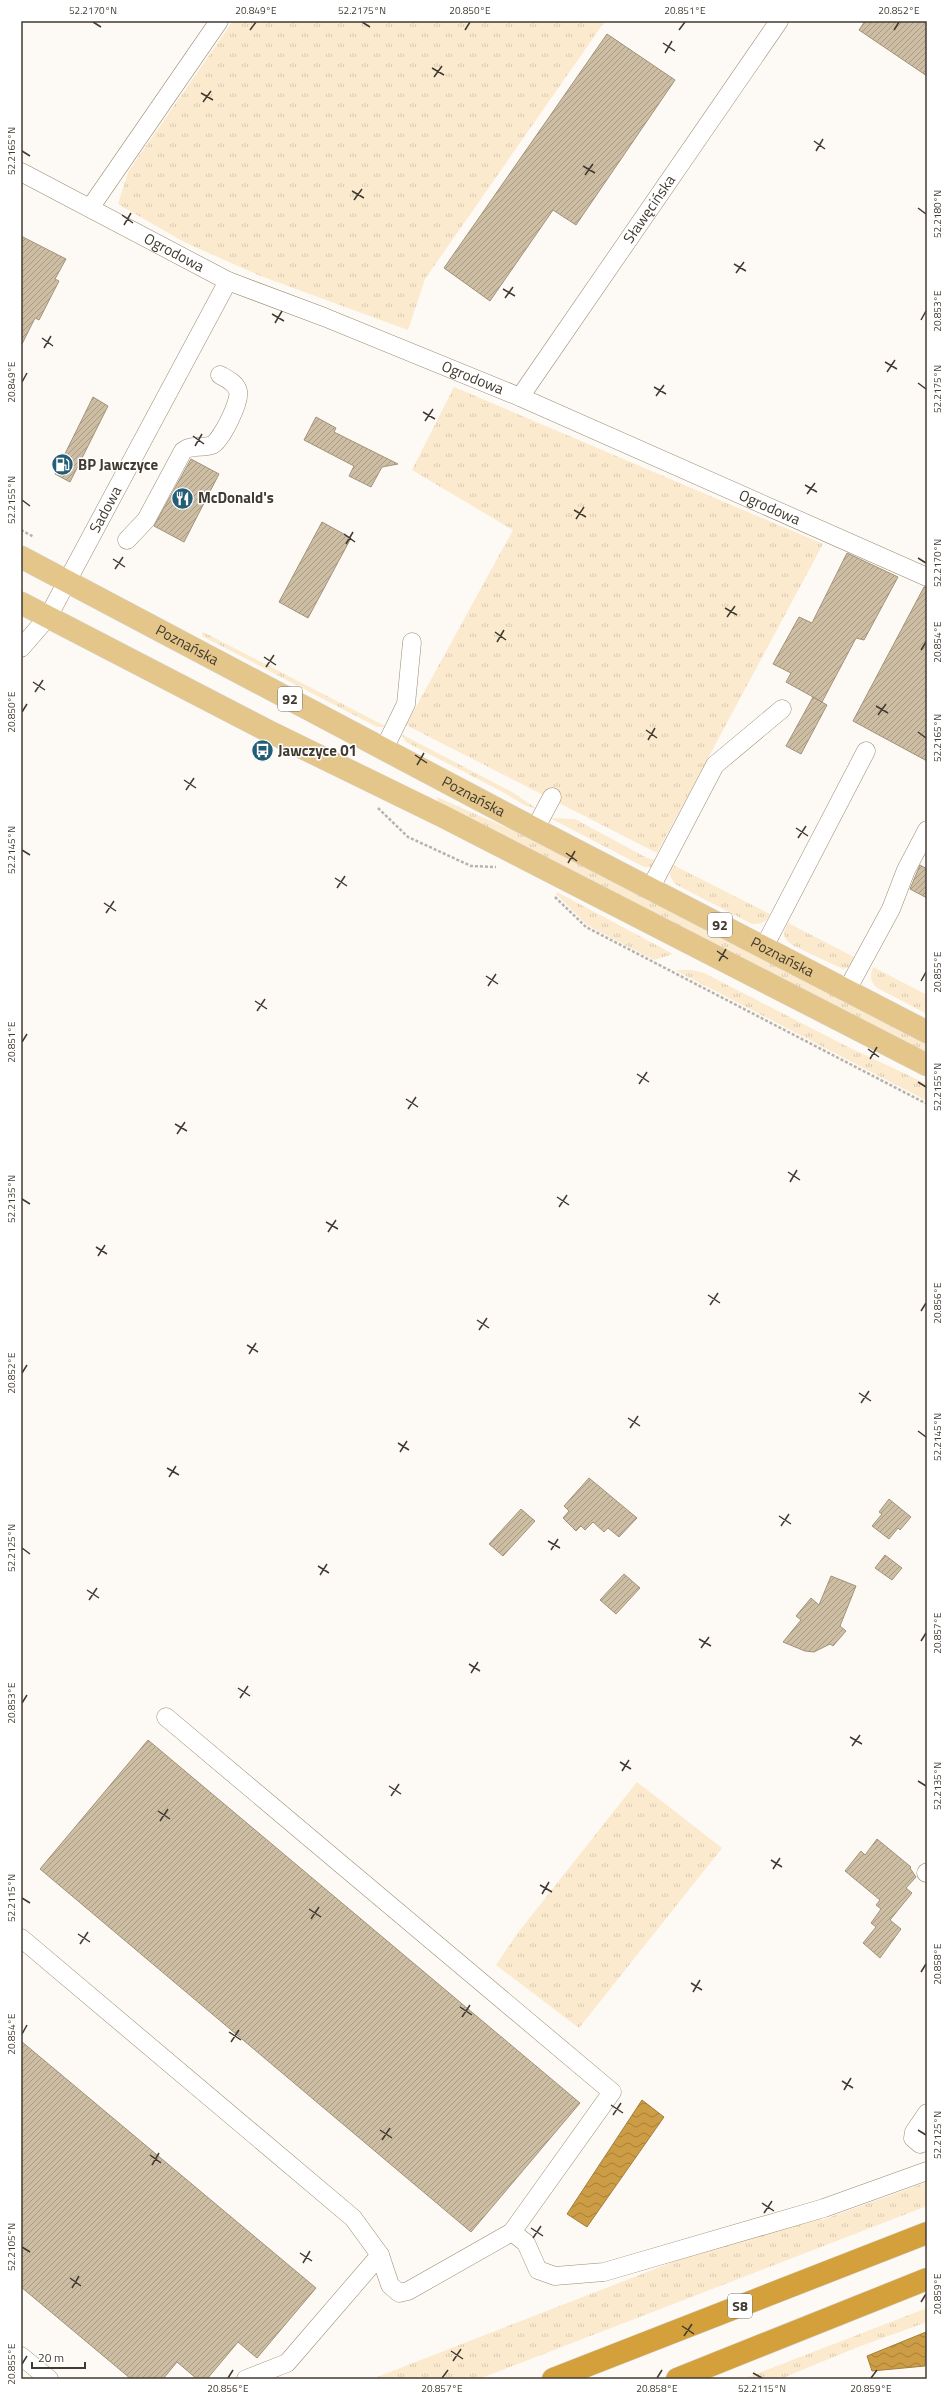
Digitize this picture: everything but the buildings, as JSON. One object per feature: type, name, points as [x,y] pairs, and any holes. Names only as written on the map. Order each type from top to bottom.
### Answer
[{"type":"highway","name":"S8","points":[[553,2379],[927,2233]]},
{"type":"highway","points":[[677,2379],[927,2279]]},
{"type":"main road","name":"Poznańska","points":[[21,557],[535,829],[927,1032]]},
{"type":"main road","name":"Poznańska","points":[[21,603],[268,731],[449,820],[927,1065]]},
{"type":"street","points":[[90,208],[219,21]]},
{"type":"street","name":"Sławęcińska","points":[[520,398],[779,21]]},
{"type":"street","name":"Ogrodowa","points":[[21,172],[228,281],[324,317],[520,398],[927,577]]},
{"type":"street","name":"Sadowa","points":[[21,648],[48,617],[228,281]]},
{"type":"street","points":[[127,540],[146,520],[180,455],[186,449],[198,446],[213,445],[219,440],[238,399],[238,391],[234,384],[220,375]]},
{"type":"street","points":[[384,749],[406,704],[412,642]]},
{"type":"street","points":[[650,888],[715,765],[782,710]]},
{"type":"street","points":[[764,947],[866,751]]},
{"type":"street","points":[[535,829],[552,797]]},
{"type":"street","points":[[846,990],[891,909],[906,870],[927,830]]},
{"type":"street","points":[[21,1938],[354,2218],[380,2255],[390,2285],[398,2293],[408,2291],[512,2232],[612,2092],[166,1717]]},
{"type":"street","points":[[927,2112],[914,2132],[913,2138],[920,2144],[927,2141]]},
{"type":"street","points":[[512,2232],[526,2243],[538,2270],[555,2276],[604,2272],[824,2208],[927,2171]]},
{"type":"street","points":[[246,2379],[287,2363],[380,2255]]},
{"type":"street","points":[[21,2356],[49,2379]]},
{"type":"path","points":[[21,530],[34,537]]},
{"type":"path","points":[[371,804],[408,837],[471,866],[499,867]]},
{"type":"path","points":[[553,896],[586,927],[927,1104]]},
{"type":"green space","points":[[233,21],[605,21],[425,279],[408,330],[258,275],[184,242],[118,204],[128,172]]},
{"type":"green space","points":[[454,387],[823,544],[657,853],[406,725],[513,530],[412,470]]},
{"type":"green space","points":[[203,632],[387,727],[377,727],[202,636]]},
{"type":"green space","points":[[401,734],[512,792],[537,809],[526,806],[499,790],[406,742]]},
{"type":"green space","points":[[437,797],[530,838],[927,1043],[927,1056],[438,802]]},
{"type":"green space","points":[[550,818],[575,819],[647,858],[658,861],[652,867],[644,867]]},
{"type":"green space","points":[[671,864],[770,914],[763,922],[752,924],[675,884],[670,876]]},
{"type":"green space","points":[[557,892],[673,954],[654,960],[587,925],[556,894]]},
{"type":"green space","points":[[788,923],[858,959],[853,966],[843,969],[792,945],[785,938],[784,932]]},
{"type":"green space","points":[[873,967],[927,995],[927,1014],[877,988],[871,979]]},
{"type":"green space","points":[[675,970],[692,970],[704,973],[846,1046],[927,1084],[927,1101]]},
{"type":"green space","points":[[637,1782],[722,1848],[579,2028],[496,1965],[517,1934]]},
{"type":"green space","points":[[927,2182],[927,2206],[479,2379],[372,2379],[804,2211],[822,2220]]},
{"type":"green space","points":[[927,2308],[927,2322],[858,2347],[780,2379],[743,2379]]},
{"type":"water","points":[[642,2100],[664,2117],[587,2227],[567,2214]]},
{"type":"water","points":[[926,2332],[925,2366],[872,2371],[867,2356]]},
{"type":"place","name":"BP Jawczyce","points":[[63,465]]},
{"type":"place","name":"McDonald's","points":[[183,498]]},
{"type":"place","name":"Jawczyce 01","points":[[262,751]]}]
